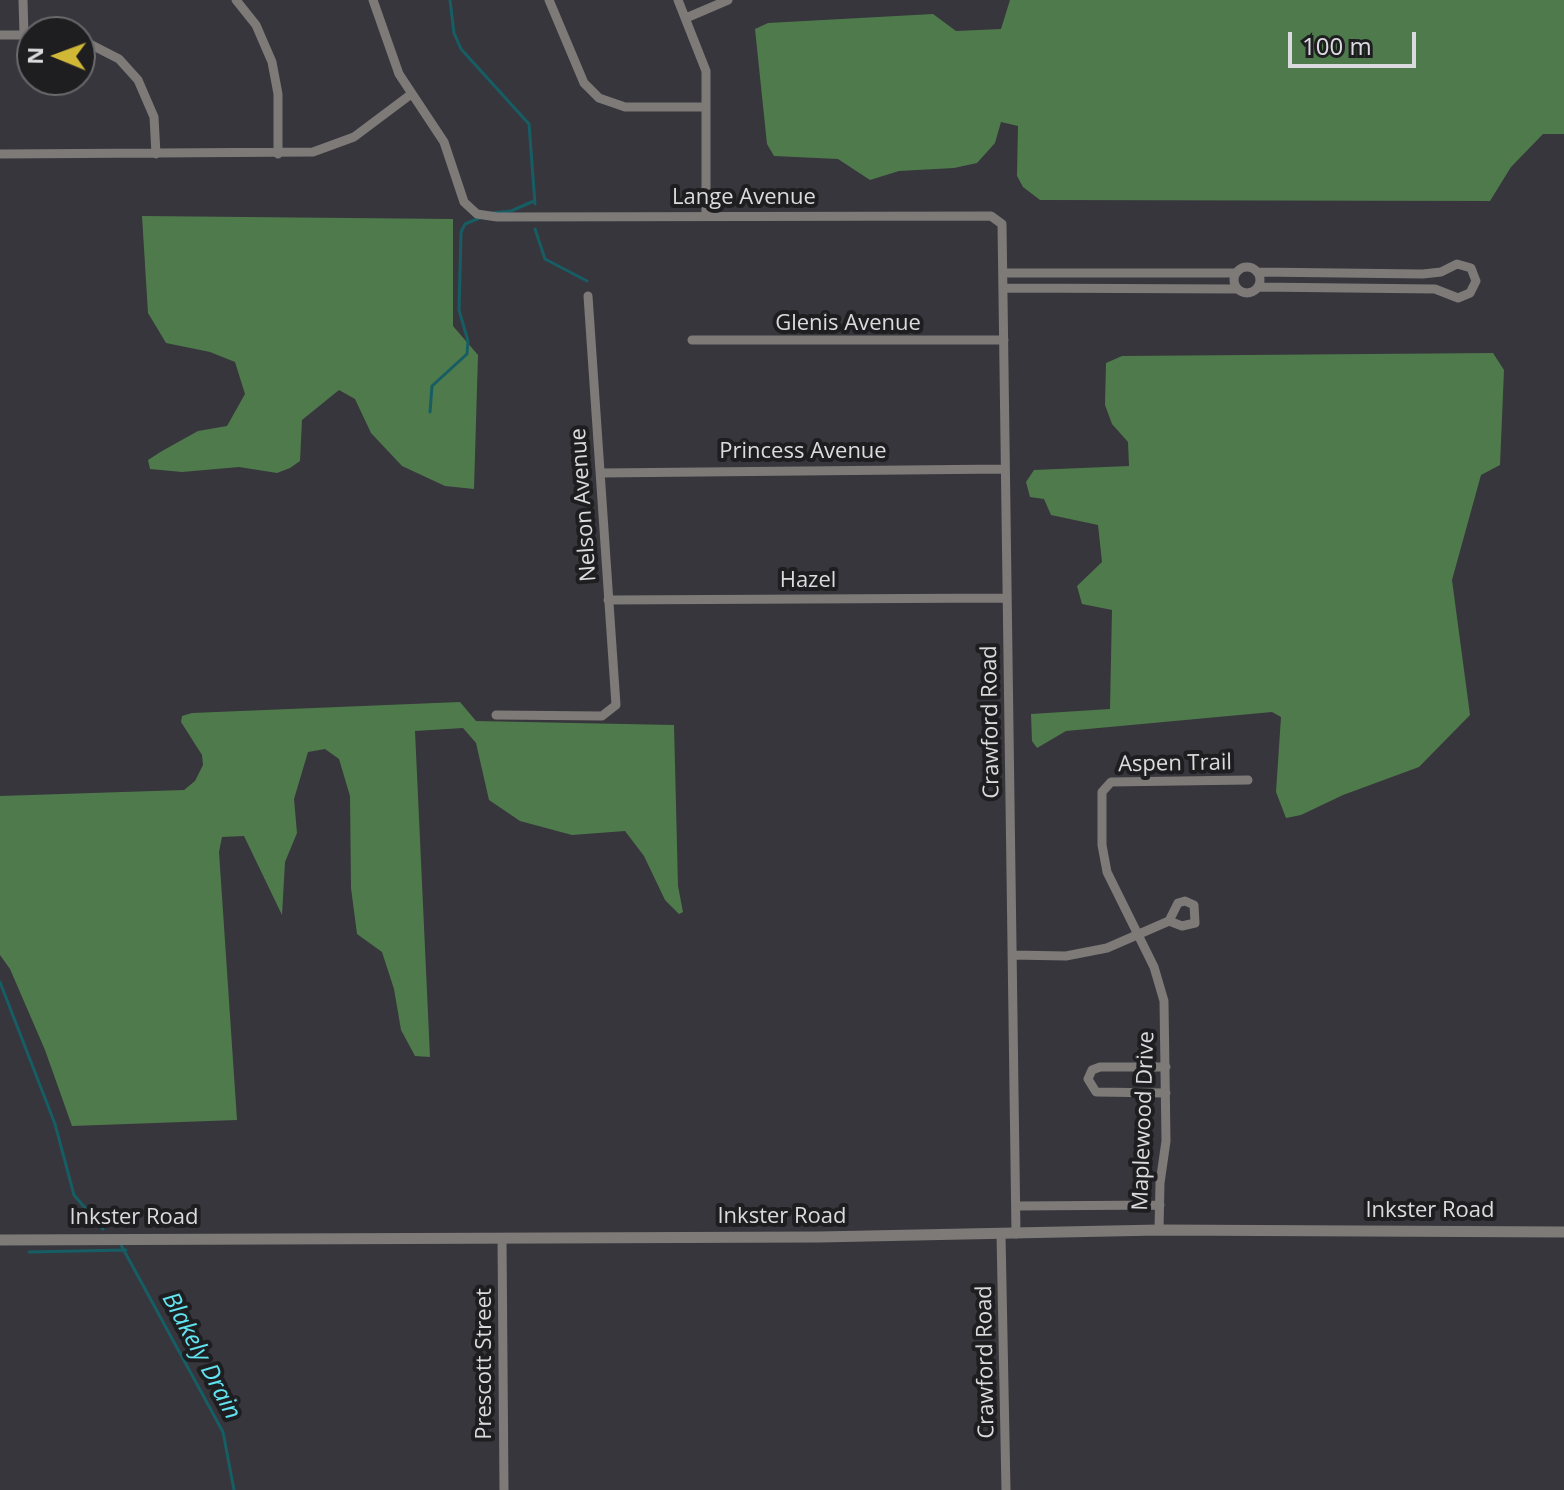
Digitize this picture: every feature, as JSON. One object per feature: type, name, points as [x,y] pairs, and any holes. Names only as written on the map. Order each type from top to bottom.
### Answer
[{"type":"street","points":[[236,0],[256,25],[272,62],[278,94],[278,154]]},
{"type":"street","points":[[0,154],[278,154],[323,150],[354,137],[410,95],[388,52],[373,0]]},
{"type":"street","points":[[549,0],[584,83],[599,98],[625,107],[705,107]]},
{"type":"street","points":[[678,0],[704,61],[706,216]]},
{"type":"street","points":[[686,18],[728,0]]},
{"type":"street","points":[[96,46],[107,50],[138,80],[154,117],[156,154]]},
{"type":"street","name":"Lange Avenue","points":[[410,95],[444,142],[464,202],[477,214],[497,217],[991,216]]},
{"type":"street","name":"Crawford Road","points":[[991,216],[999,219],[1003,227],[1016,1234]]},
{"type":"street","points":[[1003,273],[1236,273],[1248,267],[1257,272],[1423,274],[1461,264],[1474,271],[1476,281],[1474,289],[1463,298],[1423,288],[1258,287],[1251,293],[1237,289],[1003,288]]},
{"type":"street","points":[[1257,272],[1258,287]]},
{"type":"street","points":[[1124,273],[1124,288]]},
{"type":"street","points":[[1236,273],[1237,289]]},
{"type":"street","points":[[1344,274],[1344,288]]},
{"type":"street","points":[[1423,274],[1423,288]]},
{"type":"street","name":"Nelson Avenue","points":[[496,715],[602,716],[613,711],[617,698],[588,296]]},
{"type":"street","name":"Glenis Avenue","points":[[692,340],[1004,340]]},
{"type":"street","name":"Princess Avenue","points":[[601,473],[1005,469]]},
{"type":"street","name":"Hazel","points":[[608,600],[1007,598]]},
{"type":"street","name":"Aspen Trail","points":[[1105,786],[1126,781],[1248,780]]},
{"type":"street","name":"Maplewood Drive","points":[[1105,786],[1101,800],[1104,860],[1115,894],[1162,989],[1166,1093],[1159,1230]]},
{"type":"street","points":[[1012,955],[1083,954],[1137,936],[1169,921]]},
{"type":"street","points":[[1166,1067],[1100,1067],[1092,1070],[1088,1079],[1096,1092],[1166,1093]]},
{"type":"street","points":[[1017,1206],[1160,1205]]},
{"type":"street","name":"Inkster Road","points":[[0,1240],[100,1237],[1016,1234],[1159,1230],[1564,1232]]},
{"type":"street","name":"Crawford Road","points":[[1001,1234],[1006,1490]]},
{"type":"street","name":"Prescott Street","points":[[502,1238],[504,1490]]},
{"type":"green space","points":[[1010,0],[1564,0],[1564,134],[1543,134],[1511,167],[1490,201],[1040,200],[1023,187],[1017,176],[1018,126],[1001,122],[995,143],[977,163],[954,168],[899,171],[870,180],[838,159],[774,156],[767,144],[755,29],[768,23],[933,14],[956,31],[1001,29]]},
{"type":"green space","points":[[142,216],[453,219],[453,326],[478,355],[474,489],[445,486],[402,466],[371,433],[355,399],[339,390],[302,420],[300,461],[290,468],[277,473],[239,467],[182,472],[150,469],[148,460],[162,451],[198,431],[227,426],[245,394],[235,362],[210,352],[166,343],[148,313]]},
{"type":"green space","points":[[1493,353],[1504,370],[1500,465],[1481,475],[1452,580],[1470,715],[1419,767],[1343,795],[1301,815],[1286,818],[1276,792],[1281,717],[1272,712],[1066,731],[1037,748],[1032,741],[1031,714],[1110,709],[1112,610],[1082,604],[1077,586],[1102,562],[1098,525],[1051,515],[1044,499],[1030,497],[1026,482],[1034,470],[1129,466],[1128,442],[1112,424],[1105,405],[1106,363],[1122,356]]},
{"type":"green space","points":[[460,702],[476,721],[674,725],[678,886],[683,912],[679,914],[665,900],[644,856],[625,831],[572,835],[520,821],[489,800],[476,743],[463,728],[415,731],[430,1057],[415,1056],[401,1030],[394,989],[382,952],[357,934],[351,888],[350,796],[339,759],[325,749],[308,752],[294,799],[297,833],[285,862],[282,915],[244,836],[222,837],[219,852],[237,1120],[72,1126],[45,1050],[10,969],[0,955],[0,796],[184,790],[195,781],[203,765],[202,755],[181,722],[182,716],[192,713]]},
{"type":"waterway","points":[[450,0],[454,33],[461,49],[529,124],[535,204]]},
{"type":"waterway","points":[[492,213],[511,211],[534,201]]},
{"type":"waterway","points":[[430,412],[432,386],[467,354],[468,341],[459,310],[461,232],[465,224],[482,217]]},
{"type":"waterway","points":[[535,229],[545,259],[587,281]]},
{"type":"waterway","name":"Blakely Drain","points":[[0,982],[55,1124],[74,1195],[103,1229]]},
{"type":"waterway","name":"Blakely Drain","points":[[121,1245],[223,1432],[234,1490]]},
{"type":"waterway","points":[[29,1252],[126,1250]]}]
